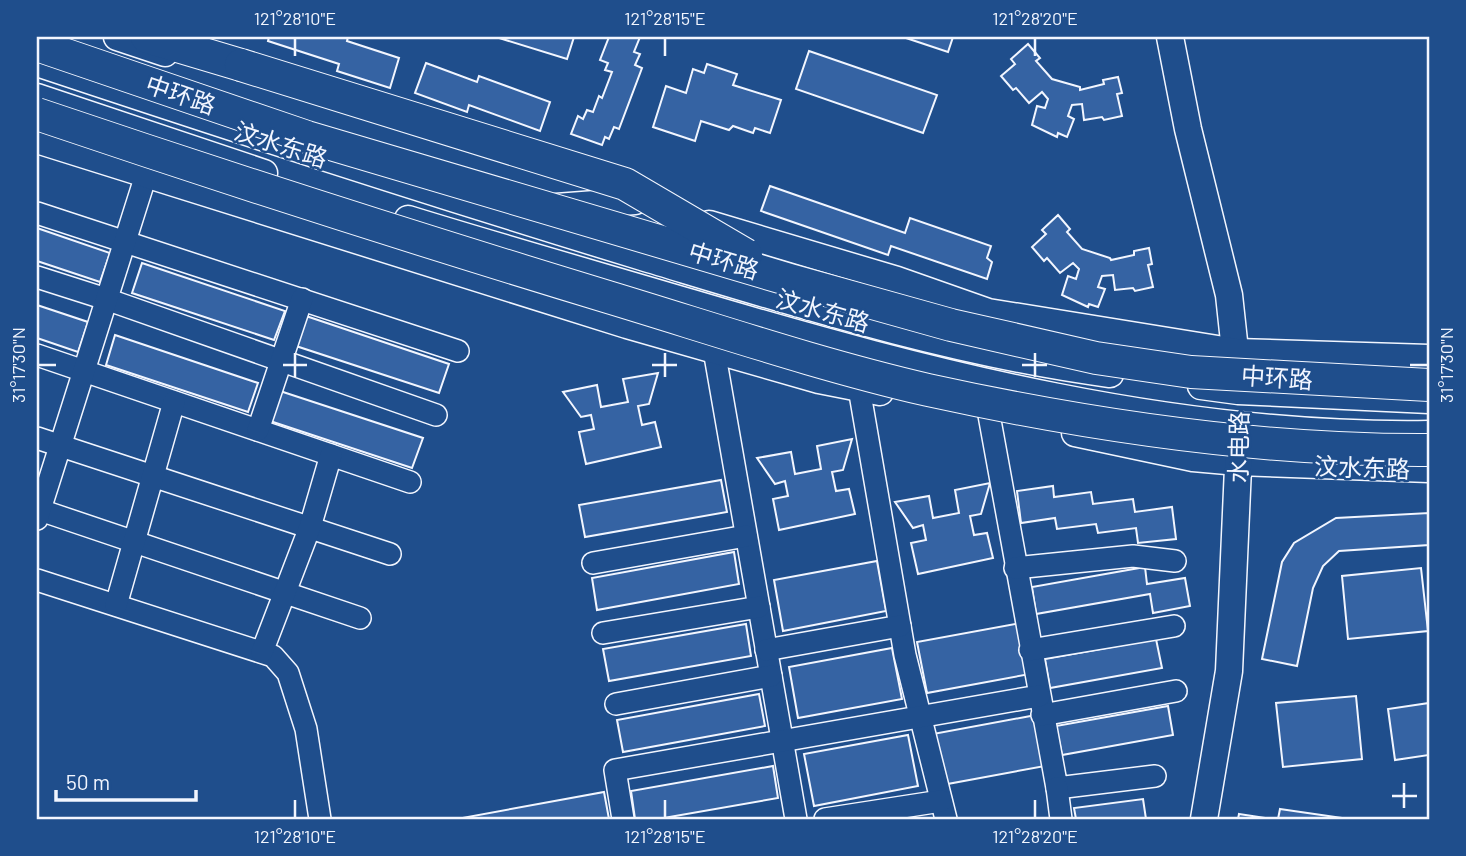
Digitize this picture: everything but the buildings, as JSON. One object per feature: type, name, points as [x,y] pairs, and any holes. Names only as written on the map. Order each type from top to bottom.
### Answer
[{"type":"highway","points":[[146,37],[625,184],[789,280]]},
{"type":"highway","name":"中环路","points":[[37,45],[307,137],[789,280],[951,325],[1096,358],[1191,372],[1429,385]]},
{"type":"highway","points":[[37,114],[532,274],[783,350],[925,389],[1078,419],[1180,435],[1385,450],[1429,450]]},
{"type":"main road","name":"汶水东路","points":[[117,37],[267,87],[897,280],[988,312],[1236,352],[1429,358]]},
{"type":"main road","name":"水电路","points":[[1170,37],[1188,130],[1229,295],[1236,352],[1240,425],[1229,671],[1203,819]]},
{"type":"main road","name":"汶水东路","points":[[37,63],[492,211],[835,314],[967,347],[1075,369],[1238,391],[1429,400]]},
{"type":"main road","name":"汶水东路","points":[[37,97],[290,182],[481,241],[812,339],[912,365],[1117,409],[1240,425],[1367,435],[1429,434]]},
{"type":"main road","points":[[37,131],[104,120]]},
{"type":"main road","name":"汶水东路","points":[[37,140],[605,318],[819,380],[1194,458],[1429,469]]},
{"type":"main road","points":[[492,211],[635,201]]},
{"type":"main road","points":[[481,241],[605,318]]},
{"type":"main road","points":[[897,280],[967,347]]},
{"type":"street","points":[[194,37],[630,177],[742,234]]},
{"type":"street","points":[[146,175],[38,514],[135,542],[360,618]]},
{"type":"street","points":[[37,213],[458,351]]},
{"type":"street","points":[[37,278],[106,299],[436,415]]},
{"type":"street","points":[[258,430],[302,299]]},
{"type":"street","points":[[714,350],[796,819]]},
{"type":"street","points":[[37,355],[410,482]]},
{"type":"street","points":[[825,819],[944,810],[900,626],[859,388]]},
{"type":"street","points":[[116,606],[174,402]]},
{"type":"street","points":[[989,415],[1061,819]]},
{"type":"street","points":[[37,438],[390,554]]},
{"type":"street","points":[[262,652],[287,593],[331,455]]},
{"type":"street","points":[[593,563],[746,536]]},
{"type":"street","points":[[1015,568],[1133,556],[1175,561]]},
{"type":"street","points":[[37,580],[273,656],[288,673],[306,729],[320,819]]},
{"type":"street","points":[[603,633],[759,607]]},
{"type":"street","points":[[766,650],[900,626]]},
{"type":"street","points":[[1030,650],[1174,626]]},
{"type":"street","points":[[616,704],[771,676]]},
{"type":"street","points":[[623,819],[615,770],[920,716],[1176,691]]},
{"type":"street","points":[[1057,788],[1155,776]]}]
